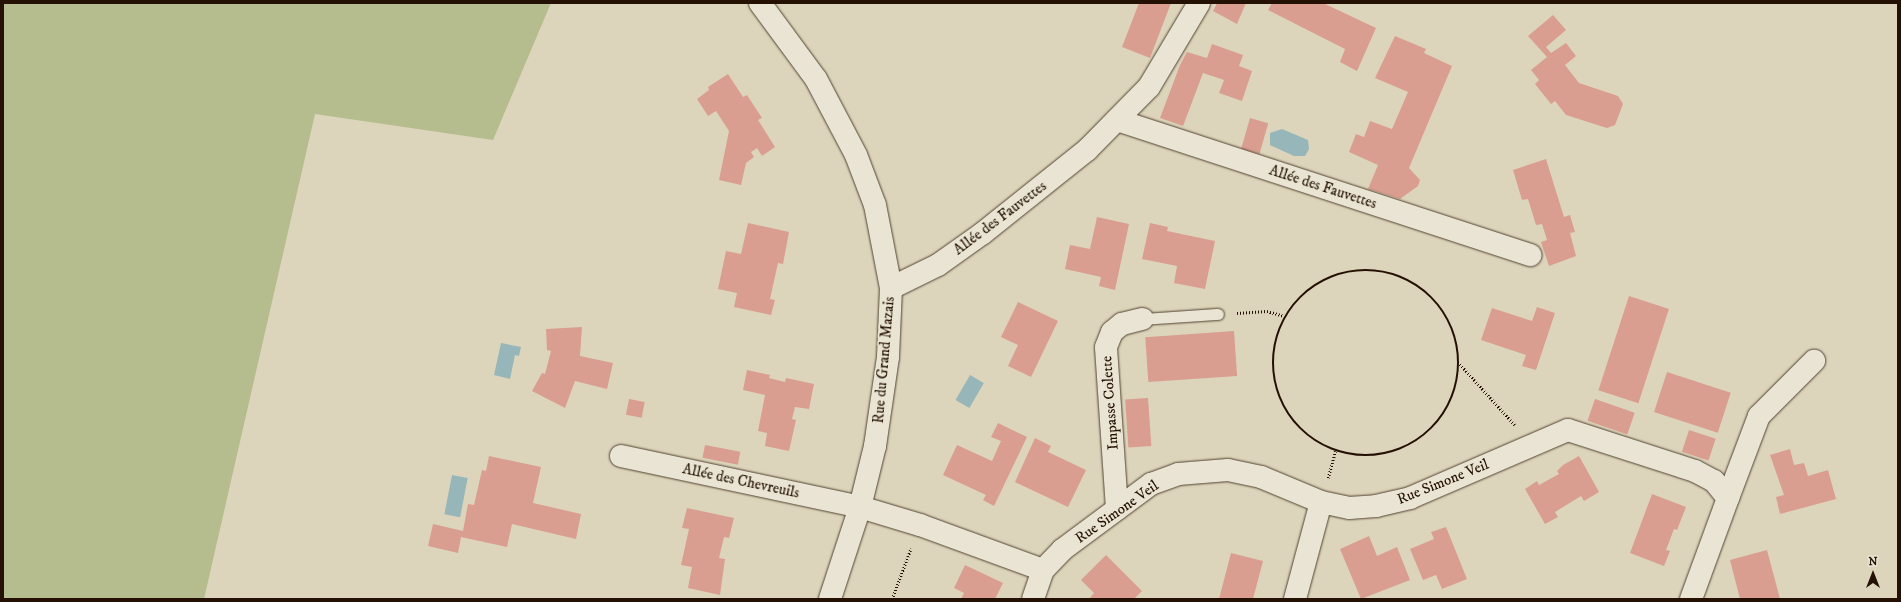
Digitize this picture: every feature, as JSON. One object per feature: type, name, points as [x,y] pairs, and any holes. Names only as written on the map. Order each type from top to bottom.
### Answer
[{"type":"street","name":"Rue du Grand Mazais","points":[[760,3],[816,79],[856,155],[875,205],[891,288],[888,357],[875,446],[860,507],[830,599]]},
{"type":"street","name":"Allée des Fauvettes","points":[[891,288],[938,265],[983,233],[1087,150],[1149,87],[1199,3]]},
{"type":"street","name":"Allée des Fauvettes","points":[[1117,120],[1530,255]]},
{"type":"street","name":"Impasse Colette","points":[[1117,509],[1106,347],[1112,332],[1122,324],[1142,319]]},
{"type":"street","points":[[1691,599],[1759,416],[1814,360]]},
{"type":"street","name":"Rue Simone Veil","points":[[1033,599],[1042,570],[1062,550],[1151,484],[1178,474],[1228,470],[1261,477],[1321,502],[1349,508],[1376,506],[1410,498],[1568,430],[1695,471],[1714,481],[1728,498]]},
{"type":"street","name":"Allée des Chevreuils","points":[[621,456],[860,507]]},
{"type":"street","points":[[1295,599],[1321,502]]},
{"type":"street","points":[[860,507],[920,525],[1042,570]]},
{"type":"lane","points":[[1142,319],[1218,314]]},
{"type":"path","points":[[1350,270],[1377,270],[1390,273],[1404,277],[1427,291],[1445,312],[1456,337],[1460,364],[1455,394],[1440,421],[1418,441],[1390,454],[1360,456],[1335,451],[1307,436],[1289,418],[1277,394],[1272,368],[1274,348],[1284,316],[1301,295],[1324,279],[1350,270]]},
{"type":"path","points":[[1218,314],[1267,311],[1284,316]]},
{"type":"path","points":[[1460,364],[1533,444]]},
{"type":"path","points":[[892,599],[920,525]]},
{"type":"green space","points":[[3,3],[551,3],[493,140],[315,114],[204,599],[3,599]]},
{"type":"water","points":[[1282,129],[1308,140],[1309,149],[1305,156],[1294,156],[1270,145],[1270,133]]},
{"type":"water","points":[[501,343],[521,347],[519,356],[515,355],[510,379],[494,375]]},
{"type":"water","points":[[970,375],[984,383],[969,408],[956,400]]},
{"type":"water","points":[[452,475],[468,478],[460,517],[444,514]]},
{"type":"building","points":[[1139,3],[1171,3],[1150,58],[1122,47]]},
{"type":"building","points":[[1217,3],[1246,3],[1237,24],[1213,11]]},
{"type":"building","points":[[1272,3],[1323,3],[1376,28],[1357,71],[1340,62],[1345,49],[1268,10]]},
{"type":"building","points":[[1553,15],[1566,30],[1546,47],[1551,53],[1566,43],[1576,56],[1565,65],[1579,83],[1618,96],[1623,104],[1615,125],[1607,128],[1566,115],[1555,101],[1551,104],[1535,84],[1539,80],[1531,70],[1547,57],[1528,36]]},
{"type":"building","points":[[1395,36],[1426,49],[1424,53],[1452,66],[1409,168],[1420,180],[1418,186],[1400,199],[1368,189],[1378,165],[1349,152],[1356,134],[1364,137],[1370,121],[1392,129],[1408,92],[1375,78]]},
{"type":"building","points":[[1212,44],[1243,55],[1239,66],[1252,71],[1242,101],[1219,93],[1224,80],[1203,73],[1183,126],[1160,118],[1180,65],[1187,52],[1207,58]]},
{"type":"building","points":[[728,74],[743,97],[747,95],[762,118],[758,120],[775,147],[762,156],[757,148],[751,152],[754,157],[746,163],[741,185],[719,180],[729,131],[716,111],[708,116],[697,99],[709,90],[708,87]]},
{"type":"building","points":[[1250,118],[1268,123],[1259,154],[1241,149]]},
{"type":"building","points":[[1546,159],[1564,217],[1570,215],[1575,232],[1570,233],[1576,256],[1549,266],[1541,242],[1547,240],[1542,224],[1536,225],[1528,199],[1522,200],[1513,170]]},
{"type":"building","points":[[1097,217],[1129,224],[1115,290],[1099,286],[1101,277],[1065,269],[1070,245],[1090,249]]},
{"type":"building","points":[[748,223],[789,232],[783,264],[778,263],[770,299],[775,300],[771,315],[734,307],[737,293],[718,289],[726,251],[741,254]]},
{"type":"building","points":[[1150,223],[1168,227],[1167,231],[1215,241],[1205,289],[1174,283],[1177,266],[1142,259]]},
{"type":"building","points":[[1629,296],[1669,309],[1638,403],[1598,390]]},
{"type":"building","points":[[1018,302],[1058,321],[1031,377],[1008,366],[1018,345],[1001,337]]},
{"type":"building","points":[[1537,307],[1555,313],[1536,370],[1522,366],[1526,355],[1481,340],[1492,308],[1532,321]]},
{"type":"building","points":[[582,327],[580,356],[613,363],[607,389],[575,381],[565,408],[532,391],[542,373],[545,374],[551,351],[547,350],[546,329]]},
{"type":"building","points":[[1234,331],[1237,376],[1148,382],[1145,337]]},
{"type":"building","points":[[747,370],[770,375],[769,378],[785,382],[786,378],[814,384],[809,409],[795,407],[792,419],[796,420],[789,451],[765,446],[767,433],[758,431],[765,395],[743,390]]},
{"type":"building","points":[[1667,372],[1731,393],[1718,433],[1654,412]]},
{"type":"building","points":[[1148,398],[1151,446],[1128,447],[1125,400]]},
{"type":"building","points":[[629,399],[645,402],[642,418],[626,415]]},
{"type":"building","points":[[1595,399],[1635,413],[1627,434],[1588,421]]},
{"type":"building","points":[[998,423],[1027,437],[994,506],[983,500],[986,495],[943,475],[957,445],[992,461],[1001,441],[991,437]]},
{"type":"building","points":[[1689,430],[1716,439],[1709,461],[1682,452]]},
{"type":"building","points":[[1035,438],[1051,446],[1048,452],[1086,470],[1068,507],[1015,482]]},
{"type":"building","points":[[705,445],[740,452],[738,465],[703,458]]},
{"type":"building","points":[[1790,449],[1794,465],[1804,463],[1808,476],[1828,470],[1836,499],[1780,514],[1776,497],[1784,495],[1770,455]]},
{"type":"building","points":[[489,456],[541,467],[533,503],[581,514],[576,539],[512,524],[507,547],[461,537],[458,553],[428,546],[433,524],[463,531],[468,504],[474,505],[482,470],[486,471]]},
{"type":"building","points":[[1579,456],[1599,492],[1584,501],[1581,496],[1555,512],[1558,517],[1545,524],[1525,489],[1537,481],[1539,485],[1559,474],[1557,471],[1563,465]]},
{"type":"building","points":[[1652,494],[1686,507],[1677,530],[1674,529],[1666,550],[1670,551],[1664,566],[1630,553]]},
{"type":"building","points":[[687,508],[734,518],[729,538],[724,537],[719,558],[725,559],[720,595],[688,588],[692,567],[681,565],[689,529],[682,528]]},
{"type":"building","points":[[1446,527],[1467,579],[1442,589],[1436,575],[1423,580],[1410,549],[1434,539],[1431,532]]},
{"type":"building","points":[[1369,536],[1377,556],[1397,547],[1410,580],[1361,599],[1340,549]]},
{"type":"building","points":[[1767,550],[1780,599],[1740,599],[1730,560]]},
{"type":"building","points":[[1231,553],[1263,561],[1253,599],[1219,599]]},
{"type":"building","points":[[1106,555],[1142,591],[1134,599],[1089,599],[1094,593],[1081,580]]},
{"type":"building","points":[[965,565],[1003,583],[995,599],[961,599],[964,593],[954,588]]}]
